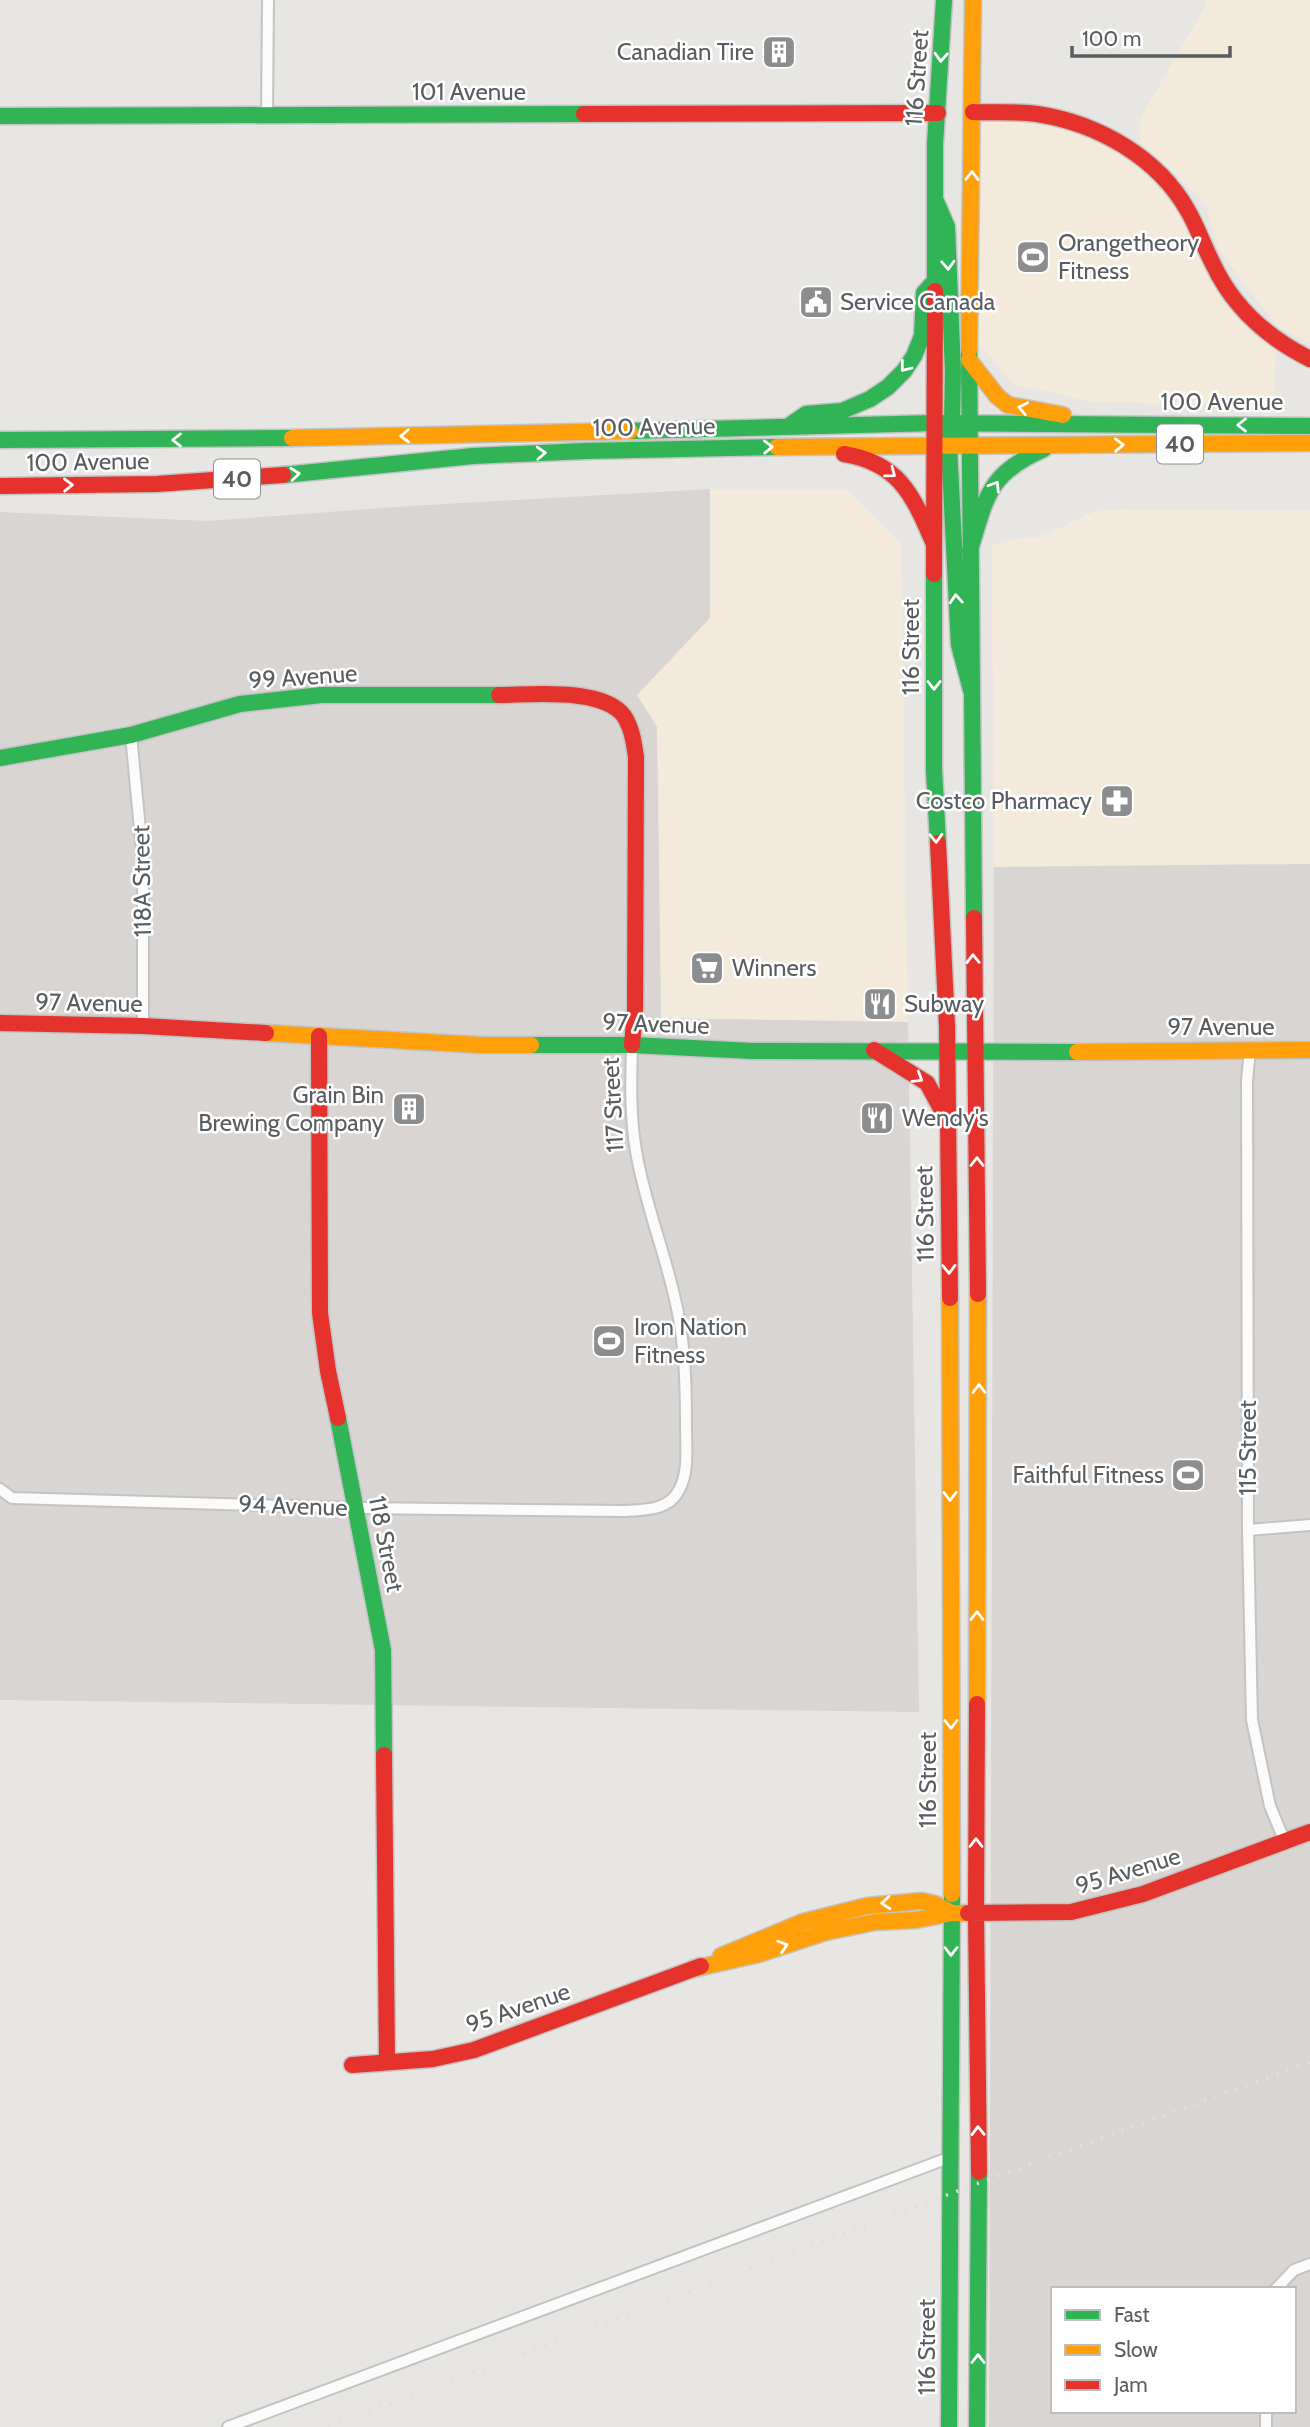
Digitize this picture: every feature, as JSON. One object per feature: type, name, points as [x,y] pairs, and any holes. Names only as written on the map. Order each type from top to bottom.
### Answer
[{"type":"main road","name":"116 Street","points":[[935,423],[935,144],[944,0]]},
{"type":"main road","name":"116 Street","points":[[973,0],[969,360],[979,1385],[977,2427]]},
{"type":"main road","points":[[973,112],[1037,114],[1085,127],[1116,141],[1147,163],[1187,207],[1223,283],[1249,316],[1296,354],[1310,359]]},
{"type":"main road","name":"101 Avenue","points":[[0,116],[938,113]]},
{"type":"main road","points":[[935,199],[947,227],[953,372],[952,424],[971,446]]},
{"type":"main road","points":[[786,428],[806,414],[842,411],[870,399],[888,387],[914,356],[922,336],[924,293],[934,282]]},
{"type":"main road","points":[[969,360],[997,396],[1008,405],[1115,424]]},
{"type":"main road","points":[[935,423],[942,446],[959,645],[971,690]]},
{"type":"main road","name":"100 Avenue","points":[[0,440],[285,439],[935,423],[1310,426]]},
{"type":"main road","points":[[1275,443],[1310,457]]},
{"type":"main road","name":"100 Avenue","points":[[0,486],[157,484],[472,456],[585,451],[804,446],[1310,443]]},
{"type":"main road","points":[[970,550],[987,499],[1005,471],[1018,461],[1050,445]]},
{"type":"main road","points":[[804,446],[820,453],[857,455],[883,466],[912,494],[933,544]]},
{"type":"main road","name":"116 Street","points":[[942,446],[933,544],[933,769],[947,1052],[951,1913],[949,2427]]},
{"type":"main road","name":"99 Avenue","points":[[0,758],[131,735],[240,704],[321,695],[562,695],[592,697],[614,704]]},
{"type":"main road","name":"117 Street","points":[[614,704],[629,720],[636,757],[635,1010],[632,1045]]},
{"type":"main road","name":"97 Avenue","points":[[0,1023],[143,1027],[481,1045],[632,1045],[752,1051],[1310,1050]]},
{"type":"main road","name":"118 Street","points":[[320,1036],[320,1313],[328,1371],[383,1650],[387,2062]]},
{"type":"main road","points":[[873,1049],[927,1083],[947,1121]]},
{"type":"main road","name":"95 Avenue","points":[[352,2064],[433,2059],[474,2049],[693,1969],[759,1954],[855,1925],[916,1920],[951,1913],[1071,1912],[1143,1894],[1310,1832]]},
{"type":"street","points":[[267,116],[268,0]]},
{"type":"street","name":"118A Street","points":[[131,735],[143,861],[143,1027]]},
{"type":"street","name":"117 Street","points":[[632,1045],[630,1107],[636,1153],[675,1297],[682,1334],[686,1390],[685,1456],[683,1481],[672,1500]]},
{"type":"street","name":"115 Street","points":[[1250,1049],[1247,1081],[1248,1530],[1252,1720],[1270,1806],[1285,1842]]},
{"type":"street","name":"94 Avenue","points":[[0,1489],[12,1498],[357,1508],[623,1511],[652,1510],[672,1500]]},
{"type":"street","points":[[1248,1530],[1310,1525]]},
{"type":"street","points":[[229,2427],[951,2157]]},
{"type":"street","points":[[1278,2287],[1294,2270],[1310,2264]]},
{"type":"shaded area","points":[[1206,0],[1310,0],[1310,343],[1277,327],[1219,250],[1205,203],[1140,142],[1140,119],[1205,7]]},
{"type":"shaded area","points":[[973,112],[1085,127],[1175,191],[1213,264],[1276,339],[1274,406],[1094,402],[1014,384],[969,332]]},
{"type":"shaded area","points":[[710,489],[848,490],[901,544],[908,1022],[661,1018],[657,727],[636,695],[710,617]]},
{"type":"shaded area","points":[[710,489],[710,618],[637,695],[657,727],[661,1018],[908,1022],[919,1712],[0,1700],[0,512],[208,521],[410,506]]},
{"type":"shaded area","points":[[1115,509],[1310,511],[1310,864],[994,867],[992,545],[1011,539],[1040,537],[1094,512]]},
{"type":"shaded area","points":[[1310,864],[1310,2427],[989,2427],[994,867]]},
{"type":"railway","points":[[328,2427],[1310,2062]]},
{"type":"traffic: fast","points":[[935,291],[935,144],[944,0]]},
{"type":"traffic: fast","points":[[0,116],[584,114]]},
{"type":"traffic: fast","points":[[935,199],[947,227],[953,372],[952,423],[959,432]]},
{"type":"traffic: fast","points":[[787,427],[806,414],[842,411],[870,399],[888,387],[914,356],[922,336],[924,293],[934,282]]},
{"type":"traffic: fast","points":[[969,350],[974,918]]},
{"type":"traffic: fast","points":[[630,431],[935,423],[1310,426]]},
{"type":"traffic: fast","points":[[0,440],[292,438]]},
{"type":"traffic: fast","points":[[944,438],[949,446],[959,645],[971,690]]},
{"type":"traffic: fast","points":[[283,475],[473,456],[777,447]]},
{"type":"traffic: fast","points":[[970,550],[986,500],[1000,477],[1025,458],[1044,449]]},
{"type":"traffic: fast","points":[[934,574],[934,769],[938,843]]},
{"type":"traffic: fast","points":[[0,758],[131,735],[240,704],[321,695],[499,695]]},
{"type":"traffic: fast","points":[[531,1045],[632,1045],[752,1051],[1077,1052]]},
{"type":"traffic: fast","points":[[338,1418],[383,1650],[384,1755]]},
{"type":"traffic: fast","points":[[949,2427],[952,1894]]},
{"type":"traffic: fast","points":[[977,2427],[979,2172]]},
{"type":"traffic: slow","points":[[969,350],[973,0]]},
{"type":"traffic: slow","points":[[969,360],[997,396],[1008,405],[1063,415]]},
{"type":"traffic: slow","points":[[292,438],[630,431]]},
{"type":"traffic: slow","points":[[777,447],[1310,443]]},
{"type":"traffic: slow","points":[[266,1033],[481,1045],[531,1045]]},
{"type":"traffic: slow","points":[[1077,1052],[1310,1050]]},
{"type":"traffic: slow","points":[[977,1704],[978,1294]]},
{"type":"traffic: slow","points":[[950,1298],[952,1894]]},
{"type":"traffic: slow","points":[[721,1956],[803,1922],[867,1906],[922,1901],[952,1913]]},
{"type":"traffic: slow","points":[[693,1969],[759,1954],[826,1932],[875,1922],[968,1913]]},
{"type":"traffic: jam","points":[[973,112],[1029,113],[1082,125],[1103,134],[1143,159],[1160,174],[1192,217],[1221,280],[1241,307],[1266,331],[1310,359]]},
{"type":"traffic: jam","points":[[584,114],[938,113]]},
{"type":"traffic: jam","points":[[934,574],[935,291]]},
{"type":"traffic: jam","points":[[844,454],[863,458],[892,474],[911,497],[934,544]]},
{"type":"traffic: jam","points":[[0,486],[157,484],[283,475]]},
{"type":"traffic: jam","points":[[499,695],[547,694],[600,700],[614,707],[624,716],[629,726],[636,757],[635,1010],[632,1045]]},
{"type":"traffic: jam","points":[[938,843],[947,1026],[950,1298]]},
{"type":"traffic: jam","points":[[974,918],[978,1294]]},
{"type":"traffic: jam","points":[[0,1023],[143,1026],[266,1033]]},
{"type":"traffic: jam","points":[[319,1036],[320,1313],[338,1418]]},
{"type":"traffic: jam","points":[[874,1050],[927,1083],[945,1116]]},
{"type":"traffic: jam","points":[[977,1704],[979,2172]]},
{"type":"traffic: jam","points":[[384,1755],[387,2062]]},
{"type":"traffic: jam","points":[[968,1913],[1071,1912],[1143,1894],[1310,1832]]},
{"type":"traffic: jam","points":[[352,2065],[433,2059],[474,2050],[701,1966]]},
{"type":"place","name":"Canadian Tire","points":[[779,52]]},
{"type":"place","name":"Orangetheory Fitness","points":[[1033,257]]},
{"type":"place","name":"Service Canada","points":[[816,302]]},
{"type":"place","name":"Costco Pharmacy","points":[[1117,801]]},
{"type":"place","name":"Winners","points":[[707,968]]},
{"type":"place","name":"Subway","points":[[880,1004]]},
{"type":"place","name":"Grain Bin Brewing Company","points":[[409,1109]]},
{"type":"place","name":"Wendy's","points":[[877,1118]]},
{"type":"place","name":"Iron Nation Fitness","points":[[609,1341]]},
{"type":"place","name":"Faithful Fitness","points":[[1188,1475]]}]
